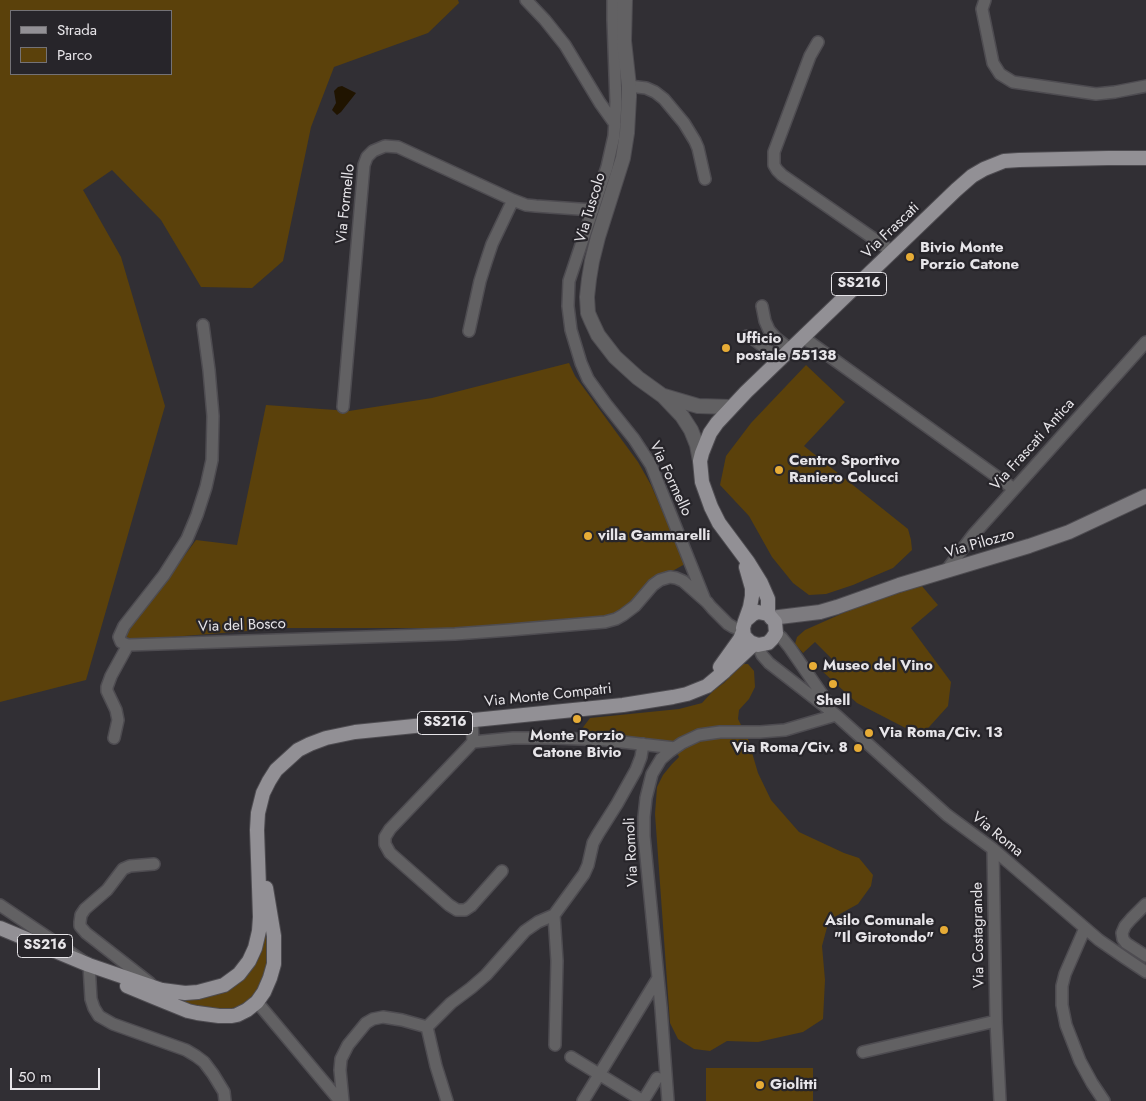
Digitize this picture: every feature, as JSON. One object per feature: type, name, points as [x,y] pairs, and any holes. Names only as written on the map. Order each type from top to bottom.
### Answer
[{"type":"main road","name":"Via Frascati","points":[[773,623],[768,599],[761,584],[748,562],[719,523],[702,482],[700,461],[710,433],[731,407],[966,181],[984,168],[1004,161],[1019,160],[1146,158]]},
{"type":"main road","name":"Via Pilozzo","points":[[773,623],[838,607],[900,585],[1054,538],[1146,496]]},
{"type":"main road","name":"Via Frascati","points":[[736,546],[743,559],[752,588],[750,608],[744,627]]},
{"type":"main road","points":[[758,612],[773,623],[772,640],[768,643],[756,645],[746,639],[744,627],[753,614],[758,612]]},
{"type":"main road","name":"Via Monte Compatri","points":[[697,690],[715,673],[726,659],[740,639],[744,627]]},
{"type":"main road","name":"Via Monte Compatri","points":[[0,928],[89,965],[167,991],[185,993],[209,989],[229,982],[239,974],[249,961],[257,940],[260,925],[256,839],[258,813],[262,798],[266,786],[280,766],[303,747],[344,733],[633,704],[673,697],[708,686],[756,645]]},
{"type":"main road","name":"Via Monte Compatri","points":[[89,965],[131,988],[188,1011],[209,1015],[232,1016],[242,1013],[257,1002],[270,978],[274,964],[275,946],[272,919],[256,839]]},
{"type":"street","points":[[526,0],[565,45],[615,124]]},
{"type":"street","name":"Via Formello","points":[[613,0],[616,102],[613,144],[570,281],[569,322],[574,343],[588,379],[634,438],[651,465],[706,601]]},
{"type":"street","name":"Via Tuscolo","points":[[625,0],[624,41],[629,86],[629,114],[619,171],[601,225],[592,261],[587,297],[588,312],[598,335],[615,357],[638,378],[663,396]]},
{"type":"street","points":[[984,0],[982,9],[993,63],[1000,74],[1013,82],[1096,94],[1146,86]]},
{"type":"street","points":[[818,42],[810,56],[774,152],[774,165],[782,175],[893,252]]},
{"type":"street","points":[[629,86],[646,88],[656,92],[684,123],[698,148],[705,179]]},
{"type":"street","name":"Via Formello","points":[[342,407],[363,170],[367,157],[373,151],[381,147],[398,147],[526,205],[593,210]]},
{"type":"street","points":[[469,331],[486,262],[494,239],[513,200]]},
{"type":"street","points":[[762,306],[769,330],[786,355]]},
{"type":"street","points":[[114,738],[118,720],[107,687],[128,644],[120,642],[120,632],[164,575],[184,544],[197,515],[208,478],[213,448],[213,416],[210,370],[203,325]]},
{"type":"street","points":[[747,336],[786,355]]},
{"type":"street","points":[[804,338],[1014,489]]},
{"type":"street","name":"Via Frascati Antica","points":[[946,571],[973,535],[1146,342]]},
{"type":"street","points":[[663,396],[698,406],[731,407]]},
{"type":"street","points":[[663,396],[679,412],[691,430],[697,445],[700,461]]},
{"type":"street","name":"Via del Bosco","points":[[128,644],[455,634],[605,622],[616,619],[630,610],[650,588],[660,580],[670,577],[680,579],[733,627],[738,629],[744,627]]},
{"type":"street","points":[[773,623],[836,715]]},
{"type":"street","points":[[756,645],[769,663],[836,715]]},
{"type":"street","name":"Via Romoli","points":[[668,1101],[644,836],[644,810],[648,785],[655,768],[661,759],[675,748],[693,738],[720,732],[785,730],[836,715]]},
{"type":"street","name":"Via Roma","points":[[836,715],[947,815],[993,849],[1085,928],[1146,972]]},
{"type":"street","points":[[472,720],[473,742]]},
{"type":"street","points":[[502,871],[471,906],[465,910],[458,910],[449,905],[390,853],[386,848],[384,840],[390,829],[473,742],[544,737],[575,738],[675,748]]},
{"type":"street","points":[[427,1026],[447,1006],[486,975],[525,931],[538,922],[554,915],[584,874],[593,843],[636,770],[643,744]]},
{"type":"street","name":"Via Costagrande","points":[[993,849],[996,1021],[1000,1101]]},
{"type":"street","points":[[154,864],[130,866],[123,869],[107,890],[81,915],[80,926],[86,933],[155,987]]},
{"type":"street","points":[[1146,904],[1131,919],[1122,933],[1126,943],[1146,956]]},
{"type":"street","points":[[0,905],[89,965],[91,998],[99,1016],[113,1024],[186,1050],[196,1056],[204,1062],[213,1074],[224,1092],[225,1101]]},
{"type":"street","points":[[554,915],[557,960],[555,1045]]},
{"type":"street","points":[[1085,928],[1065,974],[1062,1006],[1066,1025],[1080,1060],[1104,1101]]},
{"type":"street","points":[[583,1101],[658,978]]},
{"type":"street","points":[[257,1002],[341,1101]]},
{"type":"street","points":[[341,1101],[341,1059],[348,1045],[366,1023],[383,1017],[427,1026]]},
{"type":"street","points":[[864,1052],[996,1021]]},
{"type":"street","points":[[427,1026],[436,1066],[447,1101]]},
{"type":"street","points":[[572,1057],[643,1101],[657,1078]]},
{"type":"green space","points":[[0,0],[458,0],[459,3],[428,33],[334,67],[311,127],[283,261],[252,288],[201,287],[161,220],[112,170],[83,190],[121,257],[165,406],[86,680],[0,702]]},
{"type":"green space","points":[[569,363],[575,376],[638,462],[651,485],[685,564],[667,574],[617,612],[595,618],[481,628],[285,628],[133,640],[125,636],[126,630],[196,540],[237,545],[266,405],[349,411],[432,398]]},
{"type":"green space","name":"Centro Sportivo Raniero Colucci","points":[[806,365],[845,402],[804,446],[908,529],[912,550],[893,568],[826,594],[809,595],[793,583],[772,557],[749,516],[720,485],[726,456],[751,423]]},
{"type":"green space","points":[[921,585],[938,605],[911,628],[951,682],[948,706],[921,736],[857,703],[821,670],[832,659],[815,642],[803,653],[795,644],[797,637],[805,630],[859,606]]},
{"type":"green space","points":[[742,664],[748,664],[754,671],[755,687],[749,699],[739,710],[738,719],[748,739],[758,773],[771,800],[799,832],[859,858],[873,875],[871,886],[858,904],[829,920],[822,946],[825,980],[823,1019],[803,1032],[758,1042],[727,1041],[710,1051],[694,1049],[678,1039],[670,1023],[655,814],[657,787],[663,775],[679,757],[675,748],[575,738],[590,718],[679,709],[702,703]]},
{"type":"green space","points":[[264,915],[272,946],[264,979],[246,1003],[227,1009],[197,1009],[164,996],[229,988]]},
{"type":"green space","name":"Giolitti","points":[[706,1068],[813,1068],[813,1101],[706,1101]]},
{"type":"shaded area","points":[[342,86],[356,93],[337,115],[332,110],[336,103],[334,91]]},
{"type":"place","name":"Bivio Monte Porzio Catone","points":[[910,257]]},
{"type":"place","name":"Ufficio postale 55138","points":[[726,348]]},
{"type":"place","name":"Centro Sportivo Raniero Colucci","points":[[779,470]]},
{"type":"place","name":"villa Gammarelli","points":[[588,536]]},
{"type":"place","name":"Museo del Vino","points":[[813,666]]},
{"type":"place","name":"Shell","points":[[833,684]]},
{"type":"place","name":"Monte Porzio Catone Bivio","points":[[577,719]]},
{"type":"place","name":"Via Roma/Civ. 13","points":[[869,733]]},
{"type":"place","name":"Via Roma/Civ. 8","points":[[858,748]]},
{"type":"place","name":"Asilo Comunale \"Il Girotondo\"","points":[[944,930]]},
{"type":"place","name":"Giolitti","points":[[760,1085]]}]
